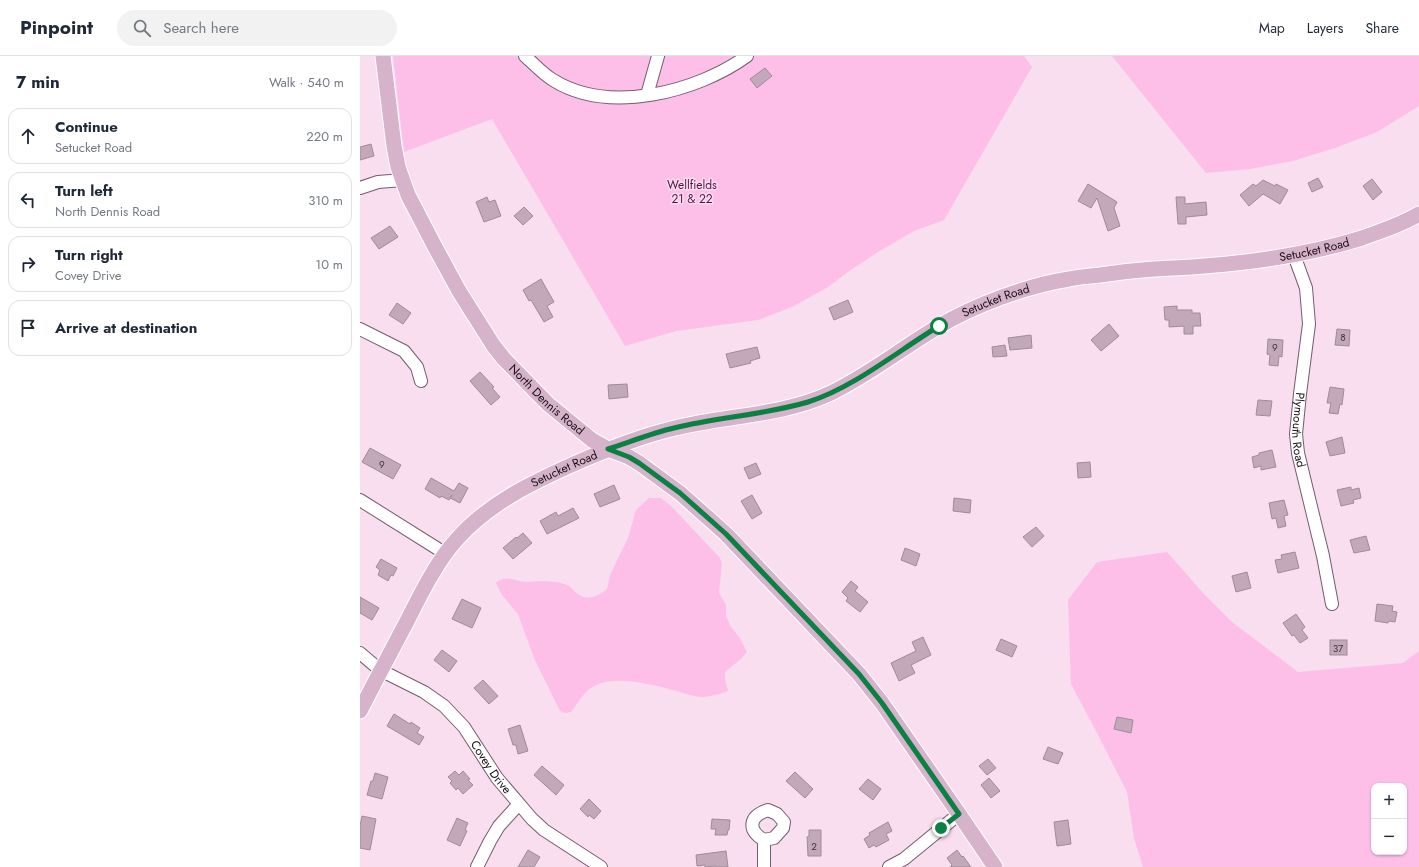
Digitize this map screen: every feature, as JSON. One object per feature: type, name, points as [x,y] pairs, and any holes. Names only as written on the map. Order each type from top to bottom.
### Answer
[{"type":"main road","name":"North Dennis Road","points":[[383,56],[390,127],[398,167],[408,195],[445,266],[489,338],[504,359],[570,424],[592,440],[639,463],[680,493],[726,534],[859,674],[882,703],[995,867]]},
{"type":"main road","name":"Setucket Road","points":[[360,711],[380,670],[421,594],[455,541],[490,509],[514,493],[549,475],[608,449],[675,428],[759,414],[809,402],[852,382],[954,318],[1030,288],[1071,278],[1139,270],[1206,266],[1294,255],[1332,247],[1380,232],[1419,214]]},
{"type":"street","points":[[525,56],[552,80],[588,94],[606,97],[647,95],[681,88],[727,69],[747,56]]},
{"type":"street","points":[[647,95],[658,56]]},
{"type":"street","points":[[360,188],[378,182],[403,180]]},
{"type":"street","name":"Plymouth Road","points":[[1294,255],[1306,288],[1309,324],[1296,434],[1298,453],[1324,563],[1332,604]]},
{"type":"street","points":[[360,329],[404,351],[417,367],[421,381]]},
{"type":"street","points":[[360,500],[446,554]]},
{"type":"street","name":"Covey Drive","points":[[360,653],[380,670],[424,692],[444,706],[464,727],[497,778],[518,805],[544,830],[601,867]]},
{"type":"street","points":[[477,867],[499,826],[518,805]]},
{"type":"street","points":[[889,867],[904,859],[959,814]]},
{"type":"street","points":[[764,840],[764,867]]},
{"type":"green space","name":"Wellfields 21 & 22","points":[[393,56],[1024,56],[1032,67],[944,220],[914,231],[878,252],[828,287],[792,307],[758,320],[676,331],[625,346],[492,119],[404,152]]},
{"type":"green space","points":[[1112,56],[1419,56],[1419,106],[1377,132],[1335,148],[1293,161],[1250,169],[1206,173]]},
{"type":"green space","points":[[649,498],[661,498],[671,506],[720,558],[722,564],[719,593],[726,605],[726,616],[731,627],[740,638],[747,652],[725,672],[728,691],[722,693],[701,697],[644,683],[620,681],[608,682],[597,685],[588,690],[571,712],[565,713],[560,711],[534,658],[518,614],[502,595],[496,583],[501,579],[508,579],[524,582],[541,581],[563,583],[571,587],[580,596],[589,598],[600,594],[607,589],[610,575],[628,538],[636,510]]},
{"type":"green space","points":[[1167,552],[1204,594],[1232,622],[1298,672],[1403,663],[1419,651],[1419,867],[1143,867],[1134,838],[1127,792],[1071,684],[1068,600],[1097,562]]},
{"type":"building","points":[[765,68],[772,76],[757,88],[750,79]]},
{"type":"building","points":[[371,144],[374,156],[360,160],[360,147]]},
{"type":"building","points":[[1318,178],[1323,187],[1312,192],[1308,183]]},
{"type":"building","points":[[1372,179],[1382,192],[1373,200],[1363,186]]},
{"type":"building","points":[[1263,180],[1288,190],[1280,204],[1263,194],[1249,206],[1240,195],[1253,184],[1256,186]]},
{"type":"building","points":[[1088,184],[1117,202],[1114,208],[1120,226],[1108,231],[1097,198],[1091,208],[1078,201]]},
{"type":"building","points":[[487,197],[489,202],[495,200],[501,216],[484,222],[476,202]]},
{"type":"building","points":[[1176,197],[1185,197],[1185,204],[1206,202],[1207,215],[1186,217],[1186,224],[1178,224]]},
{"type":"building","points":[[524,207],[533,216],[523,225],[514,216]]},
{"type":"building","points":[[390,226],[398,237],[379,249],[371,238]]},
{"type":"building","points":[[541,279],[554,302],[547,306],[553,317],[544,322],[531,300],[529,301],[523,290]]},
{"type":"building","points":[[848,300],[853,312],[834,320],[829,308]]},
{"type":"building","points":[[397,303],[411,313],[403,324],[389,315]]},
{"type":"building","points":[[1177,306],[1177,310],[1192,310],[1192,313],[1200,313],[1201,326],[1193,326],[1193,334],[1184,334],[1184,326],[1169,327],[1169,320],[1165,320],[1164,307]]},
{"type":"building","points":[[1109,324],[1119,336],[1101,351],[1091,340]]},
{"type":"building","points":[[1337,329],[1350,330],[1349,346],[1335,345]]},
{"type":"building","points":[[1031,335],[1032,348],[1010,350],[1008,338]]},
{"type":"building","points":[[1268,339],[1283,340],[1282,357],[1279,356],[1278,366],[1269,365],[1270,355],[1267,354]]},
{"type":"building","points":[[1005,345],[1007,356],[993,357],[992,347]]},
{"type":"building","points":[[757,347],[760,358],[750,361],[751,363],[730,368],[726,354]]},
{"type":"building","points":[[480,372],[494,387],[492,388],[500,397],[491,405],[470,381]]},
{"type":"building","points":[[627,384],[628,397],[609,399],[608,385]]},
{"type":"building","points":[[1330,387],[1344,389],[1342,405],[1340,404],[1338,414],[1329,413],[1331,403],[1327,403]]},
{"type":"building","points":[[1258,400],[1272,401],[1270,416],[1256,415]]},
{"type":"building","points":[[1342,437],[1345,453],[1330,456],[1326,442]]},
{"type":"building","points":[[370,448],[401,465],[393,479],[362,462]]},
{"type":"building","points":[[1272,450],[1276,467],[1261,470],[1261,466],[1254,468],[1252,457],[1259,455],[1259,453]]},
{"type":"building","points":[[1090,462],[1091,477],[1078,478],[1077,463]]},
{"type":"building","points":[[756,463],[761,474],[749,479],[744,468]]},
{"type":"building","points":[[431,478],[454,491],[459,483],[468,488],[460,503],[450,498],[449,500],[441,496],[440,498],[425,489]]},
{"type":"building","points":[[614,485],[620,499],[600,507],[594,494]]},
{"type":"building","points":[[1351,487],[1351,490],[1359,488],[1361,498],[1353,500],[1354,503],[1341,506],[1337,490]]},
{"type":"building","points":[[752,495],[762,513],[752,519],[741,501]]},
{"type":"building","points":[[954,498],[971,500],[970,513],[953,511]]},
{"type":"building","points":[[1284,500],[1288,515],[1284,516],[1286,526],[1278,528],[1276,518],[1272,519],[1269,503]]},
{"type":"building","points":[[573,508],[579,518],[547,534],[540,521],[556,512],[558,516]]},
{"type":"building","points":[[1036,527],[1044,536],[1032,547],[1023,537]]},
{"type":"building","points":[[523,533],[532,543],[513,559],[503,548]]},
{"type":"building","points":[[1366,536],[1370,550],[1354,553],[1350,540]]},
{"type":"building","points":[[905,548],[920,554],[916,566],[901,560]]},
{"type":"building","points":[[1295,552],[1299,568],[1278,573],[1275,560],[1282,559],[1281,555]]},
{"type":"building","points":[[381,559],[397,568],[393,576],[391,575],[388,581],[378,575],[380,570],[376,567]]},
{"type":"building","points":[[1247,572],[1251,588],[1236,592],[1232,576]]},
{"type":"building","points":[[851,581],[858,587],[855,591],[868,602],[860,612],[846,601],[848,598],[842,592]]},
{"type":"building","points":[[360,597],[379,608],[372,620],[360,613]]},
{"type":"building","points":[[462,599],[481,608],[472,628],[452,619]]},
{"type":"building","points":[[1377,604],[1393,606],[1392,611],[1397,612],[1395,622],[1389,621],[1388,623],[1375,621]]},
{"type":"building","points":[[1296,614],[1305,627],[1302,630],[1308,638],[1300,643],[1294,635],[1292,636],[1283,623]]},
{"type":"building","points":[[923,637],[931,655],[911,665],[915,673],[899,681],[891,663],[916,651],[912,642]]},
{"type":"building","points":[[1001,639],[1017,646],[1012,657],[996,650]]},
{"type":"building","points":[[1330,640],[1347,640],[1347,655],[1330,655]]},
{"type":"building","points":[[442,650],[457,661],[449,672],[434,660]]},
{"type":"building","points":[[483,680],[498,696],[489,704],[474,688]]},
{"type":"building","points":[[394,714],[410,724],[411,722],[420,728],[417,733],[424,737],[419,745],[387,726]]},
{"type":"building","points":[[1117,717],[1133,720],[1131,733],[1114,729]]},
{"type":"building","points":[[520,725],[528,751],[518,754],[516,745],[513,745],[508,729]]},
{"type":"building","points":[[1048,747],[1063,753],[1058,764],[1043,759]]},
{"type":"building","points":[[988,759],[996,768],[987,775],[979,766]]},
{"type":"building","points":[[542,766],[564,785],[556,795],[534,775]]},
{"type":"building","points":[[455,771],[459,775],[463,771],[473,785],[463,794],[458,788],[456,790],[450,783],[452,781],[448,777]]},
{"type":"building","points":[[795,772],[813,789],[805,798],[786,781]]},
{"type":"building","points":[[375,773],[388,777],[382,799],[367,795]]},
{"type":"building","points":[[989,778],[1000,791],[991,798],[981,785]]},
{"type":"building","points":[[868,779],[881,789],[873,800],[859,789]]},
{"type":"building","points":[[589,799],[601,811],[594,819],[589,815],[588,817],[580,809]]},
{"type":"building","points":[[362,816],[376,819],[370,850],[360,848],[360,826]]},
{"type":"building","points":[[457,818],[468,823],[465,830],[467,831],[460,846],[447,840]]},
{"type":"building","points":[[712,819],[730,820],[727,835],[715,835],[716,829],[711,829]]},
{"type":"building","points":[[1068,820],[1071,844],[1057,846],[1054,822]]},
{"type":"building","points":[[888,822],[892,831],[886,834],[889,840],[876,847],[874,845],[869,848],[864,839],[870,835],[869,833]]},
{"type":"building","points":[[809,830],[821,830],[821,856],[808,856],[807,837],[809,836]]},
{"type":"building","points":[[528,850],[540,857],[534,867],[518,867]]},
{"type":"building","points":[[957,850],[971,867],[950,867],[952,865],[947,858]]},
{"type":"building","points":[[726,851],[728,867],[705,867],[705,865],[697,866],[696,855]]},
{"type":"route","points":[[939,326],[852,382],[809,402],[774,411],[675,428],[608,449],[629,457],[639,463],[680,493],[726,534],[859,674],[882,703],[959,814],[941,828]]}]
